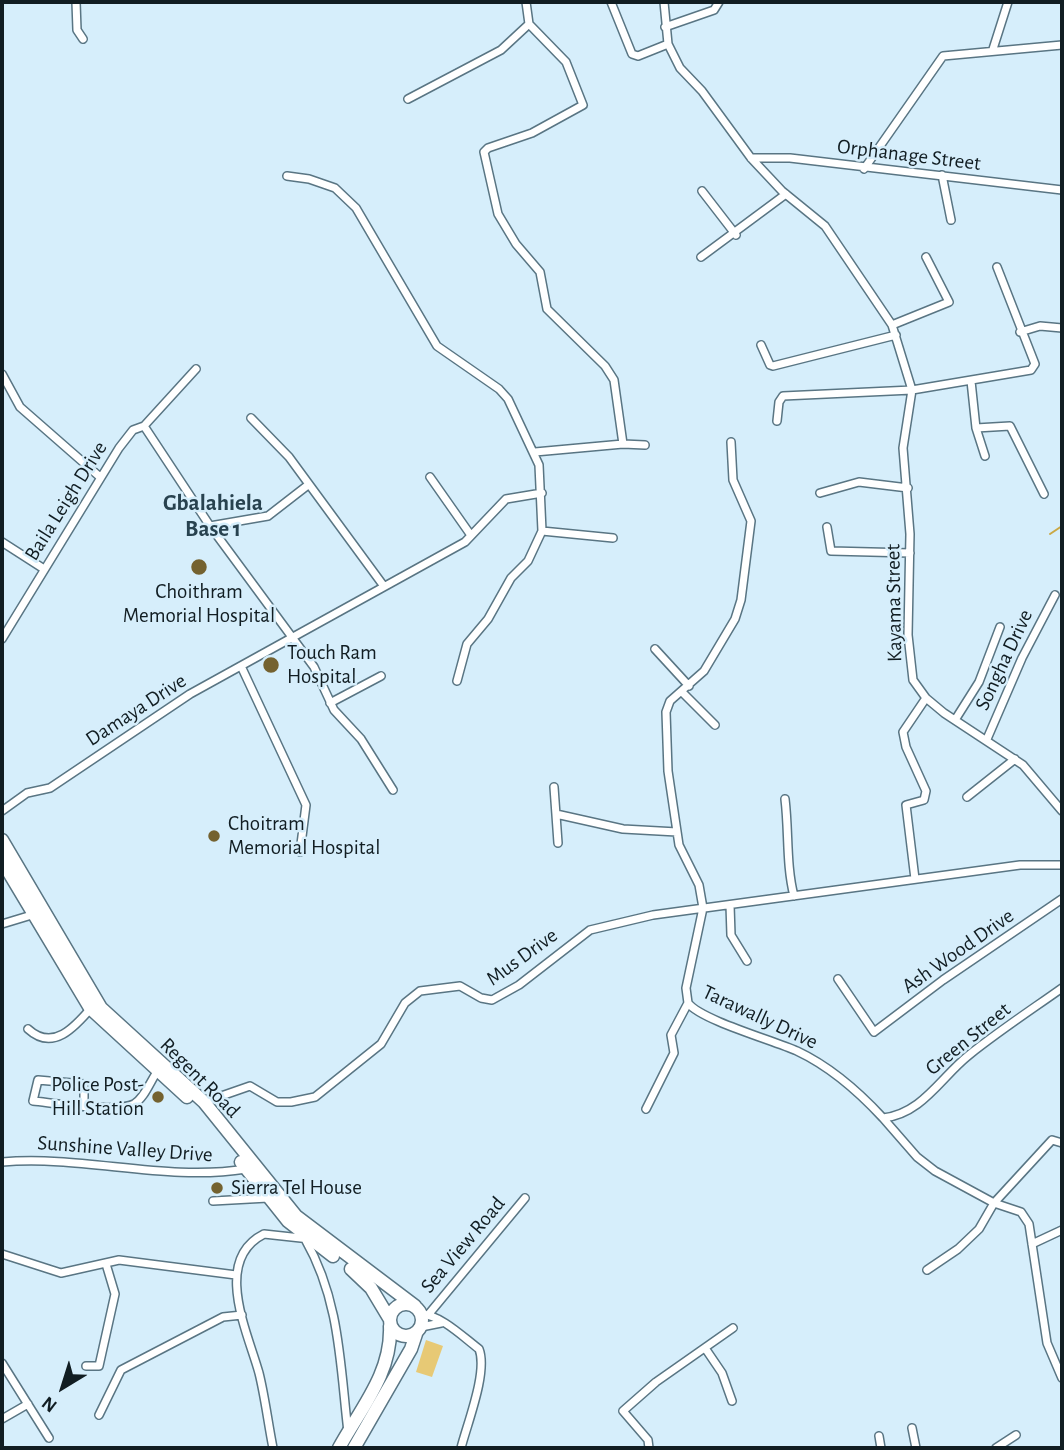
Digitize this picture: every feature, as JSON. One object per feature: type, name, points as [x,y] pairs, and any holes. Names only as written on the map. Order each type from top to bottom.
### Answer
[{"type":"main road","name":"Regent Road","points":[[2,840],[38,913]]},
{"type":"main road","name":"Regent Road","points":[[2,861],[38,913],[94,1005],[197,1108],[268,1198],[312,1239],[363,1279],[390,1322]]},
{"type":"main road","name":"Regent Road","points":[[159,1068],[204,1102],[312,1239],[421,1311]]},
{"type":"main road","points":[[339,1448],[357,1442],[411,1349],[418,1331],[421,1311],[398,1306],[390,1322],[388,1360],[357,1442]]},
{"type":"main road","points":[[390,1322],[403,1336],[418,1331]]},
{"type":"street","points":[[76,2],[77,30],[83,40]]},
{"type":"street","points":[[526,2],[529,24],[566,62],[583,105],[532,133],[488,148],[484,152],[484,164],[502,222],[540,272],[547,309],[605,366],[614,380],[624,444]]},
{"type":"street","points":[[611,2],[632,54],[638,56],[668,44]]},
{"type":"street","points":[[664,2],[668,44],[680,68],[702,90],[751,158],[786,194],[825,226],[892,325],[912,390]]},
{"type":"street","points":[[665,27],[714,10],[719,2]]},
{"type":"street","points":[[993,49],[1008,2]]},
{"type":"street","points":[[408,99],[500,50],[529,24]]},
{"type":"street","points":[[864,169],[943,56],[993,49],[1062,45]]},
{"type":"street","name":"Orphanage Street","points":[[751,158],[790,158],[864,169],[942,175],[1062,190]]},
{"type":"street","points":[[942,175],[951,220]]},
{"type":"street","points":[[287,176],[309,179],[335,188],[356,208],[437,346],[504,395],[540,465],[542,531],[528,561],[511,579],[488,619],[467,643],[457,681]]},
{"type":"street","points":[[702,191],[736,235]]},
{"type":"street","points":[[701,257],[736,235],[786,194]]},
{"type":"street","points":[[892,325],[949,302],[926,257]]},
{"type":"street","points":[[777,421],[779,402],[783,396],[912,390],[1034,368],[1035,364],[1020,332],[997,267]]},
{"type":"street","points":[[1020,332],[1040,326],[1062,328]]},
{"type":"street","points":[[761,345],[769,365],[773,366],[896,335]]},
{"type":"street","name":"Baila Leigh Drive","points":[[2,639],[100,477],[130,433],[144,426],[196,369]]},
{"type":"street","points":[[2,374],[20,407],[100,477]]},
{"type":"street","points":[[971,381],[976,428],[985,456]]},
{"type":"street","name":"Kayama Street","points":[[912,390],[904,436],[911,553],[908,635],[913,680],[926,698],[1019,762],[1062,811]]},
{"type":"street","points":[[251,418],[289,457],[383,585]]},
{"type":"street","points":[[144,426],[210,526],[314,667],[330,703],[361,739],[393,790]]},
{"type":"street","points":[[976,428],[1010,426],[1044,494]]},
{"type":"street","points":[[715,725],[682,692],[708,664],[735,619],[741,600],[751,521],[733,480],[731,442]]},
{"type":"street","points":[[535,452],[624,444],[645,445]]},
{"type":"street","points":[[430,477],[470,534]]},
{"type":"street","points":[[820,493],[859,482],[908,488]]},
{"type":"street","points":[[210,526],[268,516],[308,485]]},
{"type":"street","name":"Damaya Drive","points":[[2,811],[27,793],[50,788],[160,713],[383,585],[465,542],[506,499],[542,493]]},
{"type":"street","points":[[827,527],[831,551],[911,553]]},
{"type":"street","points":[[542,531],[613,538]]},
{"type":"street","points":[[2,542],[44,569]]},
{"type":"street","name":"Songha Drive","points":[[987,739],[1022,658],[1055,595]]},
{"type":"street","points":[[956,720],[979,682],[1000,626]]},
{"type":"street","points":[[655,649],[690,686]]},
{"type":"street","points":[[241,666],[306,805],[300,852]]},
{"type":"street","points":[[330,703],[381,676]]},
{"type":"street","name":"Tarawally Drive","points":[[682,692],[670,701],[666,717],[668,771],[679,845],[699,885],[704,908],[686,988],[688,1003],[699,1013],[756,1033],[813,1060],[859,1094],[917,1157],[935,1171],[994,1203],[1021,1212],[1029,1224],[1032,1244]]},
{"type":"street","points":[[915,879],[906,805],[924,800],[926,791],[906,747],[903,732],[926,698]]},
{"type":"street","points":[[967,797],[1019,762]]},
{"type":"street","points":[[554,787],[558,843]]},
{"type":"street","points":[[785,799],[790,845],[788,867],[794,896]]},
{"type":"street","points":[[556,814],[624,829],[677,831]]},
{"type":"street","points":[[704,908],[1020,864],[1062,865]]},
{"type":"street","name":"Ash Wood Drive","points":[[838,979],[874,1032],[943,980],[1062,900]]},
{"type":"street","points":[[730,905],[731,935],[747,961]]},
{"type":"street","name":"Mus Drive","points":[[204,1102],[250,1086],[277,1102],[314,1097],[382,1044],[405,1003],[420,991],[460,986],[481,998],[492,1000],[519,985],[590,930],[653,915],[704,908]]},
{"type":"street","points":[[2,924],[38,913]]},
{"type":"street","name":"Green Street","points":[[883,1118],[895,1116],[918,1103],[967,1057],[1062,988]]},
{"type":"street","points":[[646,1109],[674,1053],[671,1035],[688,1003]]},
{"type":"street","points":[[28,1029],[42,1039],[54,1039],[72,1029],[94,1005]]},
{"type":"street","points":[[85,1107],[84,1084],[38,1080],[33,1101],[85,1107],[134,1103],[159,1068]]},
{"type":"street","points":[[927,1270],[958,1249],[979,1229],[994,1203],[1052,1140],[1062,1143]]},
{"type":"street","name":"Sunshine Valley Drive","points":[[2,1162],[60,1160],[183,1174],[246,1169]]},
{"type":"street","points":[[212,1201],[268,1198]]},
{"type":"street","name":"Sea View Road","points":[[421,1311],[525,1198]]},
{"type":"street","points":[[1062,1230],[1032,1244],[1047,1343],[1062,1378]]},
{"type":"street","points":[[273,1448],[259,1374],[247,1342],[236,1275],[242,1254],[256,1239],[275,1235],[312,1239],[331,1297],[357,1442]]},
{"type":"street","points":[[2,1254],[61,1273],[119,1260],[236,1275]]},
{"type":"street","points":[[86,1366],[99,1366],[115,1294],[106,1264]]},
{"type":"street","points":[[421,1311],[479,1349],[481,1371],[461,1448]]},
{"type":"street","points":[[99,1415],[121,1370],[223,1317],[242,1315]]},
{"type":"street","points":[[418,1331],[442,1323]]},
{"type":"street","points":[[649,1448],[648,1440],[623,1411],[656,1382],[733,1328]]},
{"type":"street","points":[[705,1348],[722,1373],[732,1401]]},
{"type":"street","points":[[2,1363],[49,1438]]},
{"type":"street","points":[[2,1419],[28,1404]]},
{"type":"street","points":[[912,1428],[916,1448]]},
{"type":"street","points":[[996,1448],[1016,1435]]},
{"type":"street","points":[[879,1436],[881,1448]]},
{"type":"shaded area","points":[[426,1340],[443,1346],[432,1377],[416,1372]]},
{"type":"waterway","points":[[1050,534],[1062,526]]},
{"type":"place","name":"Choithram Memorial Hospital","points":[[199,567]]},
{"type":"place","name":"Touch Ram Hospital","points":[[271,665]]},
{"type":"place","name":"Choitram Memorial Hospital","points":[[214,836]]},
{"type":"place","name":"Police Post- Hill Station","points":[[158,1097]]},
{"type":"place","name":"Sierra Tel House","points":[[217,1188]]},
{"type":"district","name":"Gbalahiela Base 1","points":[[213,516]]}]
